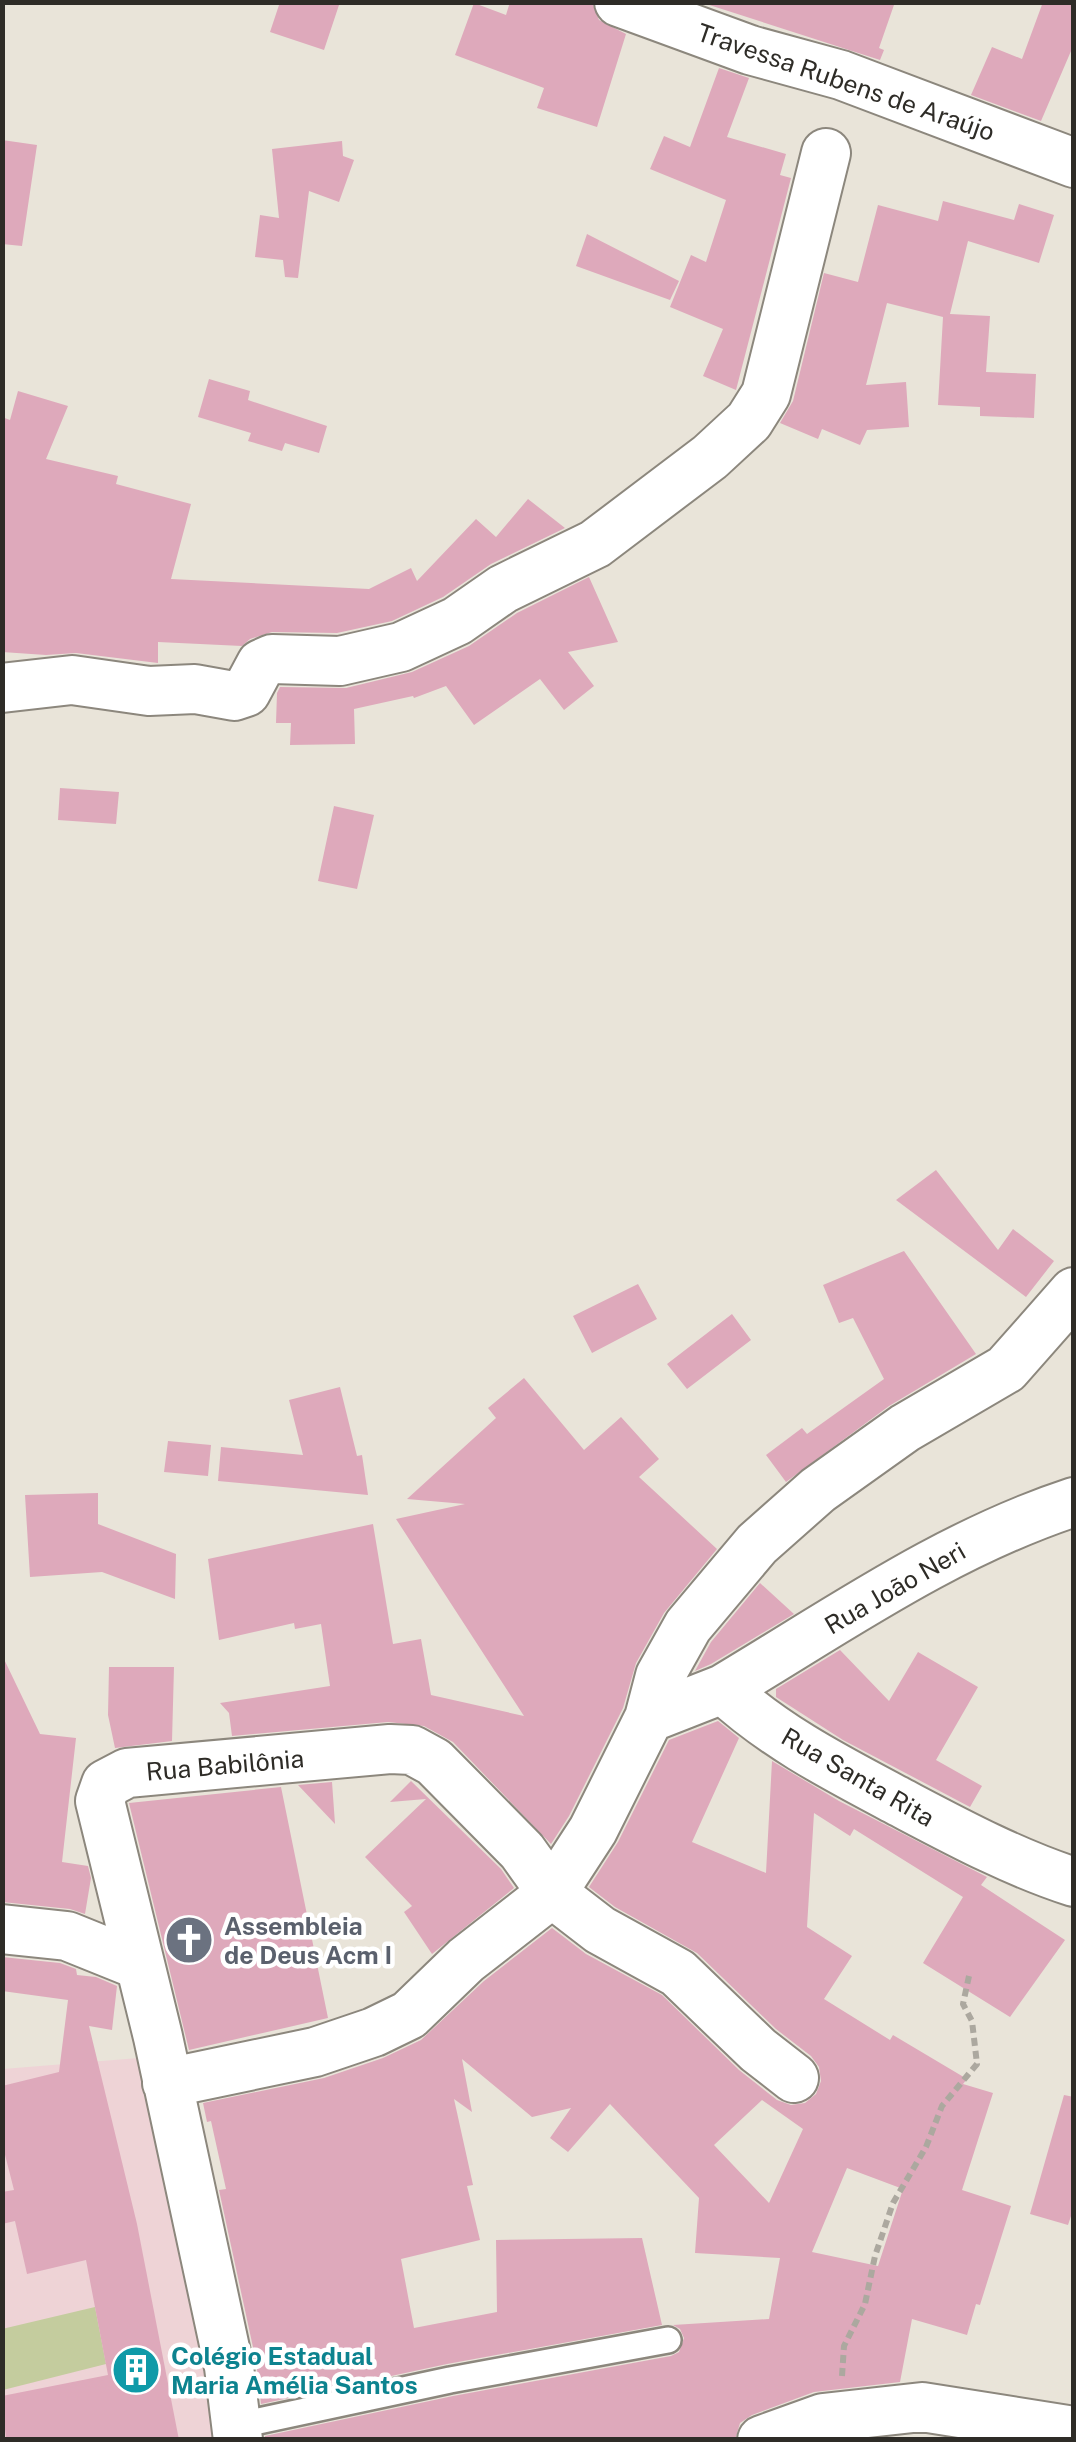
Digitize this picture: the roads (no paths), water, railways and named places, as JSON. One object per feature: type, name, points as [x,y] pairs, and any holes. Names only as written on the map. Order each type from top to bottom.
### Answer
[{"type":"street","name":"Travessa Rubens de Araújo","points":[[619,2],[750,50],[841,75],[1074,163]]},
{"type":"street","points":[[2,688],[72,680],[149,690],[195,689],[234,696],[246,692],[261,664],[272,659],[340,661],[400,647],[457,621],[503,588],[595,544],[710,457],[749,421],[766,394],[826,153]]},
{"type":"street","points":[[167,2083],[315,2052],[409,2015],[466,1960],[552,1893],[593,1830],[649,1718],[660,1676],[688,1626],[757,1544],[818,1490],[891,1438],[1006,1369],[1074,1292]]},
{"type":"street","name":"Rua João Neri","points":[[723,1689],[904,1576],[995,1533],[1074,1502]]},
{"type":"street","points":[[649,1718],[723,1689]]},
{"type":"street","name":"Rua Santa Rita","points":[[723,1689],[746,1710],[820,1761],[957,1832],[1039,1871],[1074,1882]]},
{"type":"street","name":"Rua Babilônia","points":[[138,1965],[100,1801],[106,1784],[127,1773],[412,1750],[434,1762],[522,1851],[552,1893]]},
{"type":"street","points":[[552,1893],[600,1930],[678,1973],[758,2050],[794,2078]]},
{"type":"street","points":[[2,1929],[67,1936],[138,1965],[229,2367],[236,2433]]},
{"type":"street","points":[[762,2440],[823,2418],[922,2408],[1074,2431]]},
{"type":"lane","points":[[236,2433],[450,2380],[668,2340]]},
{"type":"place","name":"Assembleia de Deus Acm I","points":[[189,1940]]},
{"type":"place","name":"Colégio Estadual Maria Amélia Santos","points":[[136,2370]]}]
